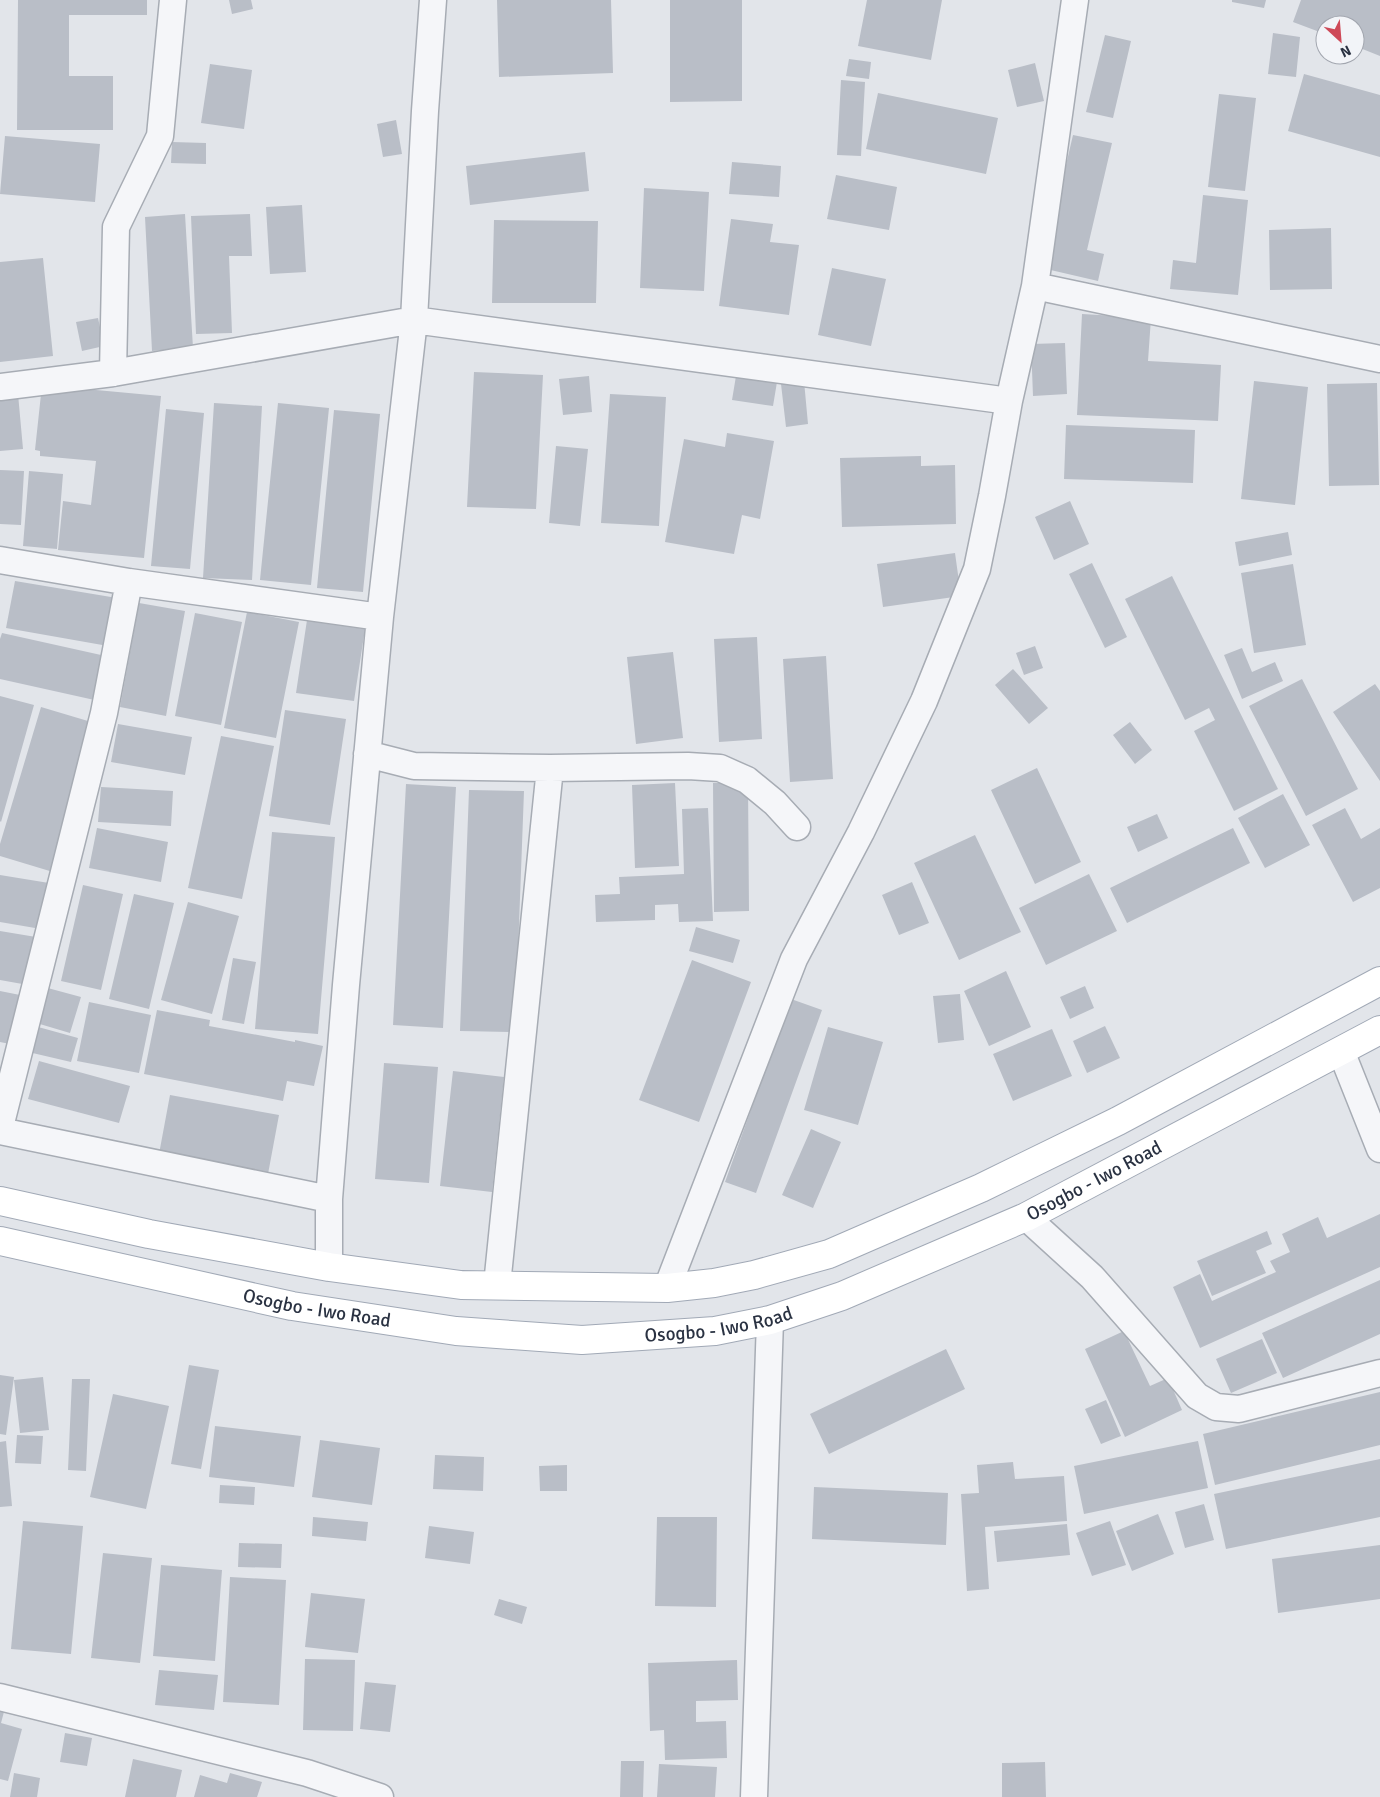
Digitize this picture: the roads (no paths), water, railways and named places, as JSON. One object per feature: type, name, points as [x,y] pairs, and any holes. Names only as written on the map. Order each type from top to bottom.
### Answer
[{"type":"main road","points":[[0,1201],[149,1234],[329,1267],[461,1285],[667,1288],[714,1283],[754,1275],[838,1250],[981,1188],[1118,1121],[1380,981]]},
{"type":"main road","name":"Osogbo - Iwo Road","points":[[0,1241],[292,1306],[456,1331],[582,1340],[715,1331],[770,1320],[842,1296],[1026,1217],[1380,1030]]},
{"type":"street","points":[[114,373],[116,227],[160,136],[173,0]]},
{"type":"street","points":[[329,1267],[329,1199],[346,985],[380,617],[414,320],[432,0]]},
{"type":"street","points":[[667,1288],[794,959],[861,832],[924,701],[977,569],[1035,286],[1075,0]]},
{"type":"street","points":[[1035,286],[1380,359]]},
{"type":"street","points":[[0,387],[114,373],[414,320],[1010,401]]},
{"type":"street","points":[[0,560],[129,582],[380,617]]},
{"type":"street","points":[[129,582],[104,714],[0,1129],[329,1199]]},
{"type":"street","points":[[367,754],[414,766],[550,768],[688,766],[720,768],[747,780],[775,803],[797,827]]},
{"type":"street","points":[[497,1286],[550,768]]},
{"type":"street","points":[[1341,1051],[1380,1149]]},
{"type":"street","points":[[1026,1217],[1092,1277],[1163,1355],[1197,1396],[1216,1407],[1239,1409],[1380,1373]]},
{"type":"street","points":[[754,1797],[770,1320]]},
{"type":"street","points":[[0,1697],[306,1773],[380,1797]]}]
